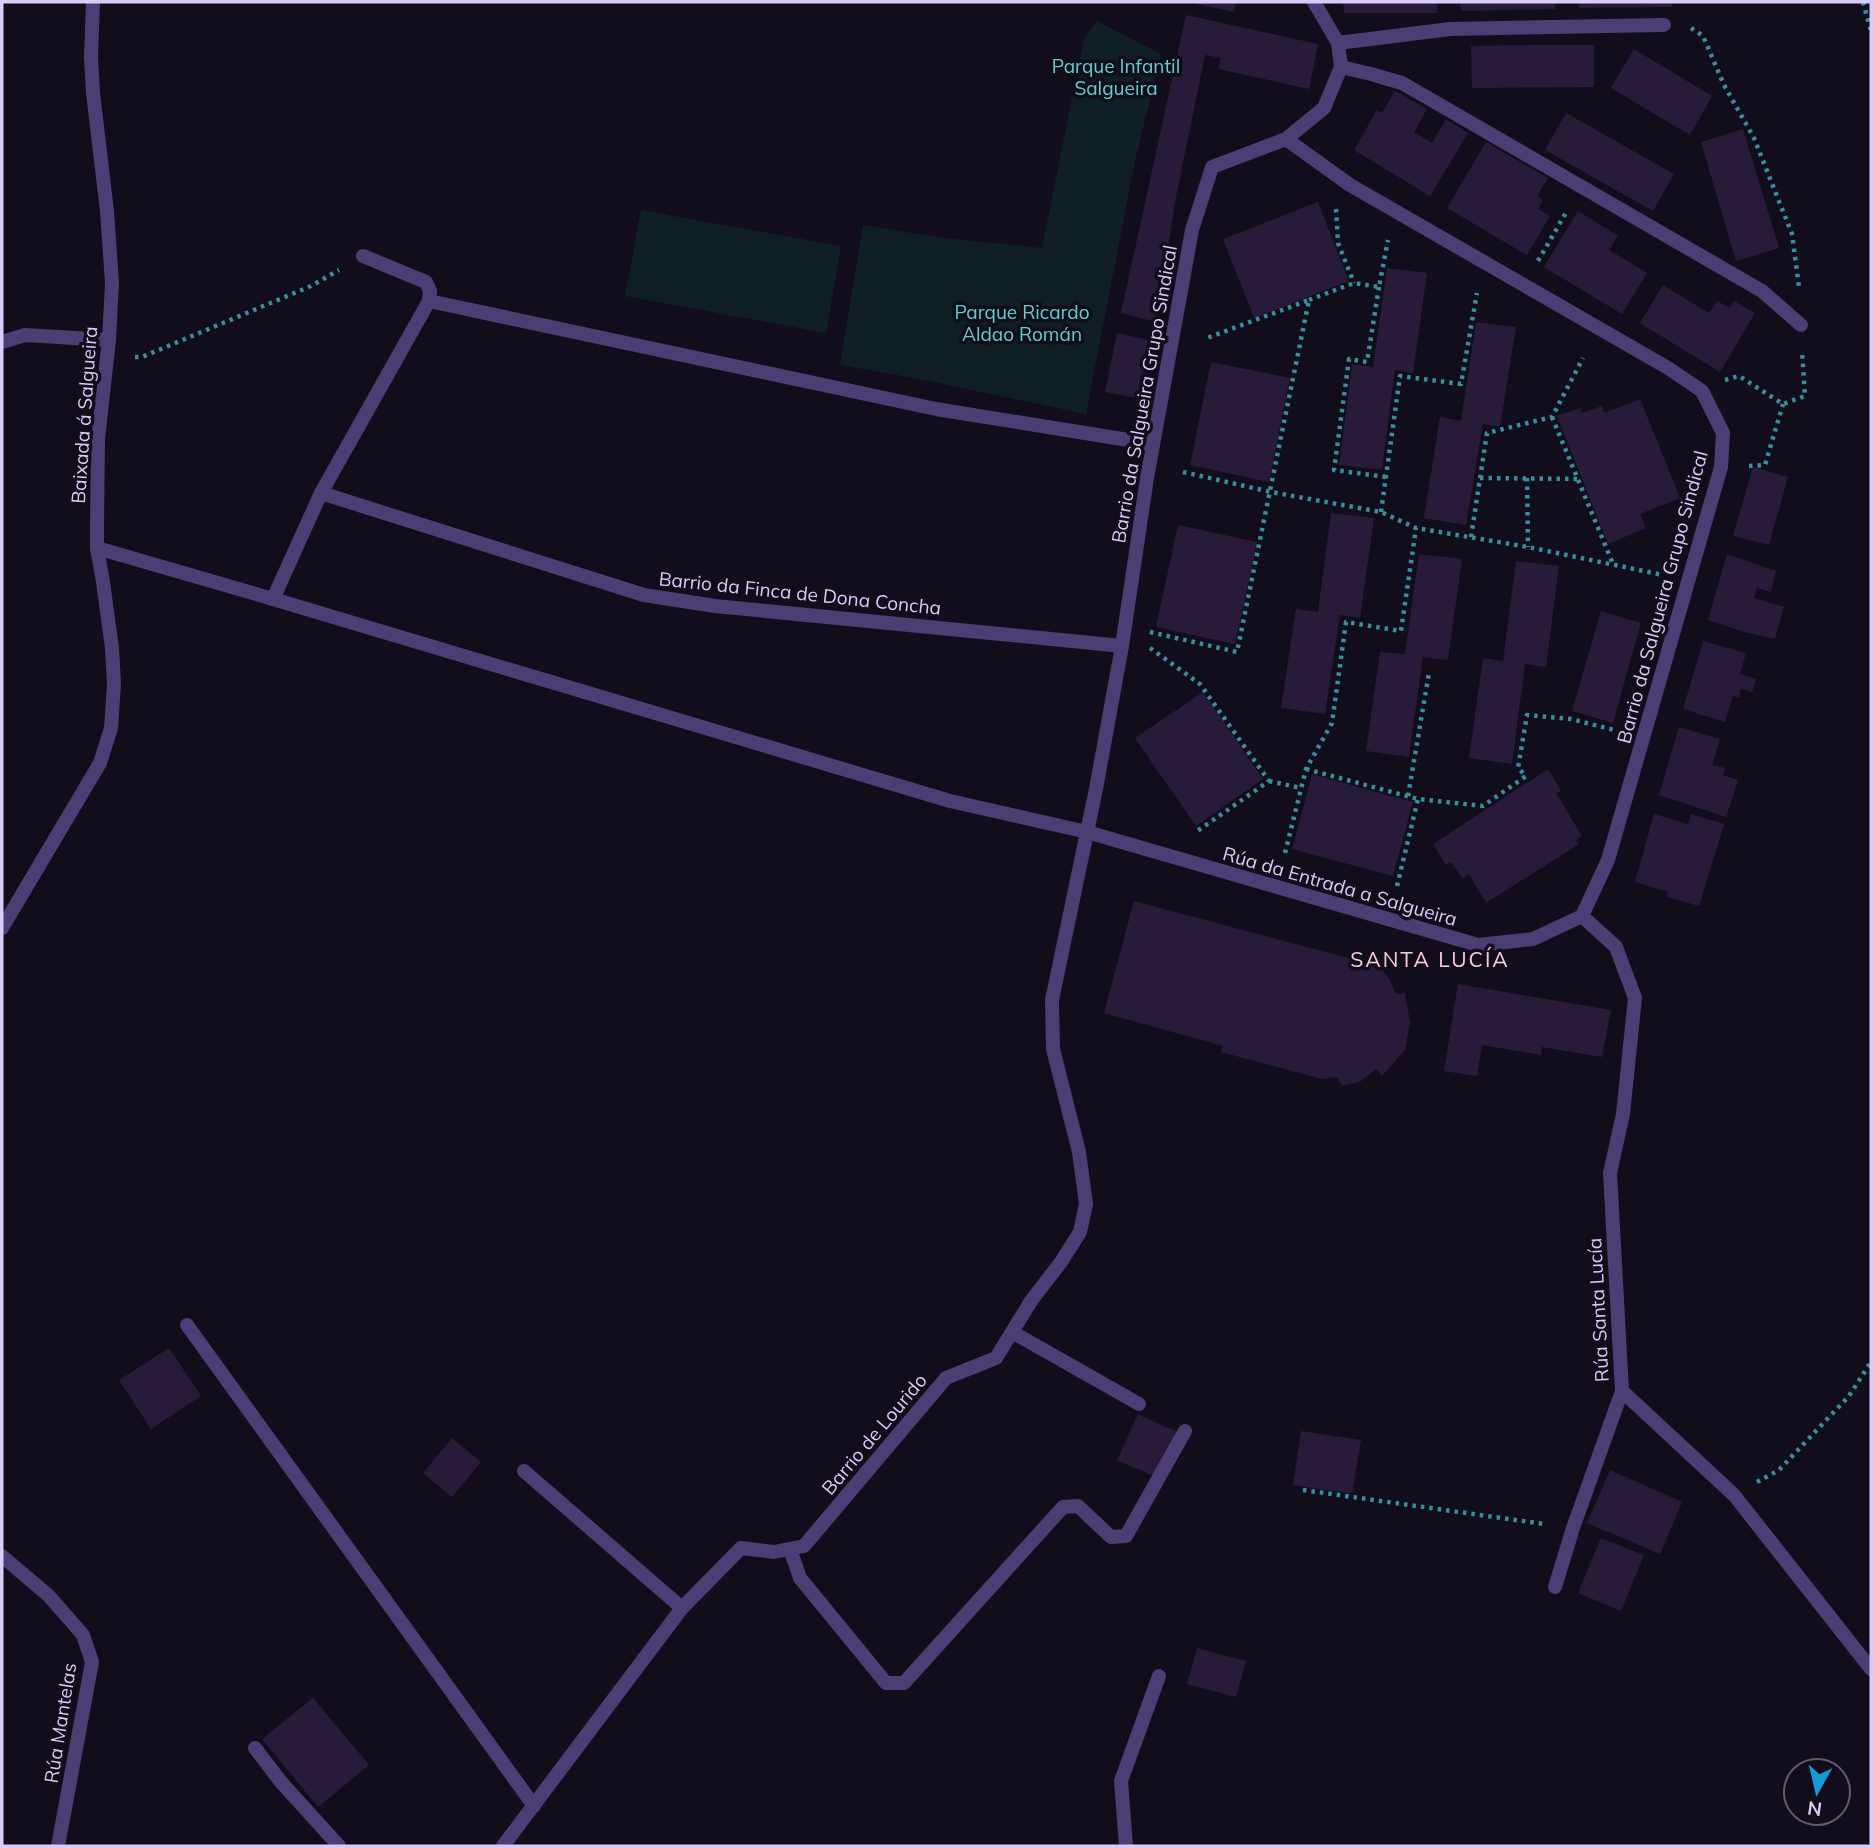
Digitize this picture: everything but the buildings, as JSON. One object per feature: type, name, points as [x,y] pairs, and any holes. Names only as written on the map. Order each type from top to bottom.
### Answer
[{"type":"street","name":"Baixada á Salgueira","points":[[2,928],[100,763],[111,728],[114,684],[112,648],[97,548],[98,439],[109,340],[112,283],[93,93],[93,2]]},
{"type":"street","points":[[1314,2],[1338,43],[1341,67],[1402,83],[1762,291],[1801,325]]},
{"type":"street","points":[[1338,43],[1450,29],[1664,24]]},
{"type":"street","name":"Barrio da Salgueira Grupo Sindical","points":[[1087,832],[1122,646],[1153,444],[1192,230],[1212,167],[1286,139],[1324,108],[1341,67]]},
{"type":"street","name":"Barrio da Salgueira Grupo Sindical","points":[[1286,139],[1350,185],[1668,368],[1702,391],[1723,433],[1721,467],[1664,670],[1608,860],[1582,916]]},
{"type":"street","points":[[273,599],[321,493],[429,301],[430,291],[426,282],[363,256]]},
{"type":"street","points":[[429,301],[936,409],[1153,444]]},
{"type":"street","points":[[2,342],[25,335],[109,340]]},
{"type":"street","name":"Barrio da Finca de Dona Concha","points":[[321,493],[644,595],[715,606],[1122,646]]},
{"type":"street","name":"Rúa da Entrada a Salgueira","points":[[97,548],[950,801],[1087,832],[1478,945],[1533,939],[1582,916]]},
{"type":"street","name":"Barrio de Lourido","points":[[790,1549],[804,1546],[946,1378],[996,1358],[1031,1301],[1080,1232],[1086,1204],[1079,1152],[1053,1049],[1052,1000],[1087,832]]},
{"type":"street","name":"Rúa Santa Lucía","points":[[1582,916],[1616,947],[1635,998],[1623,1114],[1610,1173],[1622,1391],[1734,1495],[1871,1669]]},
{"type":"street","points":[[187,1325],[534,1805]]},
{"type":"street","points":[[1012,1332],[1139,1404]]},
{"type":"street","points":[[1555,1587],[1622,1391]]},
{"type":"street","points":[[503,1846],[682,1608],[741,1548],[774,1552],[790,1549],[800,1578],[886,1684],[904,1683],[1063,1507],[1078,1506],[1111,1537],[1126,1536],[1185,1431]]},
{"type":"street","points":[[524,1471],[682,1608]]},
{"type":"street","name":"Rúa Mantelas","points":[[2,1556],[48,1596],[83,1635],[92,1662],[58,1846]]},
{"type":"street","points":[[1126,1846],[1121,1781],[1159,1676]]},
{"type":"street","points":[[255,1748],[281,1782],[339,1846]]},
{"type":"path","points":[[1863,2],[1871,31]]},
{"type":"path","points":[[1684,23],[1703,36],[1724,85],[1754,138],[1792,234],[1798,277],[1805,396],[1783,404]]},
{"type":"path","points":[[1536,265],[1581,186]]},
{"type":"path","points":[[1336,208],[1338,243],[1354,283]]},
{"type":"path","points":[[1386,477],[1334,470],[1349,359],[1367,362],[1388,240]]},
{"type":"path","points":[[107,358],[142,357],[311,286],[363,256]]},
{"type":"path","points":[[1207,338],[1354,283],[1379,287]]},
{"type":"path","points":[[1381,512],[1400,376],[1461,384],[1477,293]]},
{"type":"path","points":[[1149,632],[1237,652],[1310,300]]},
{"type":"path","points":[[1471,537],[1487,433],[1552,417],[1583,358]]},
{"type":"path","points":[[1727,381],[1738,376],[1783,404]]},
{"type":"path","points":[[1749,466],[1765,466],[1783,404]]},
{"type":"path","points":[[1552,417],[1613,565]]},
{"type":"path","points":[[1183,472],[1271,492],[1381,512],[1416,528],[1528,547],[1664,575]]},
{"type":"path","points":[[1480,478],[1579,479]]},
{"type":"path","points":[[1527,478],[1528,547]]},
{"type":"path","points":[[1285,853],[1306,769],[1332,723],[1346,622],[1401,631],[1416,528]]},
{"type":"path","points":[[1146,646],[1200,684],[1269,781],[1301,788]]},
{"type":"path","points":[[1408,796],[1429,673]]},
{"type":"path","points":[[1306,769],[1418,799],[1483,806],[1526,776],[1518,768],[1527,715],[1571,719],[1619,731]]},
{"type":"path","points":[[1196,832],[1269,781]]},
{"type":"path","points":[[1397,886],[1418,799]]},
{"type":"path","points":[[1734,1495],[1779,1470],[1849,1396],[1871,1362]]},
{"type":"path","points":[[1303,1490],[1573,1528]]},
{"type":"green space","name":"Parque Ricardo Aldao Román","points":[[1097,21],[1161,54],[1135,161],[1086,414],[840,365],[863,225],[943,238],[1042,248],[1084,38]]},
{"type":"green space","points":[[641,210],[841,246],[826,333],[625,296]]},
{"type":"district","name":"SANTA LUCÍA","points":[[1430,959]]},
{"type":"park label","name":"Parque Infantil Salgueira","points":[[1116,77]]}]
